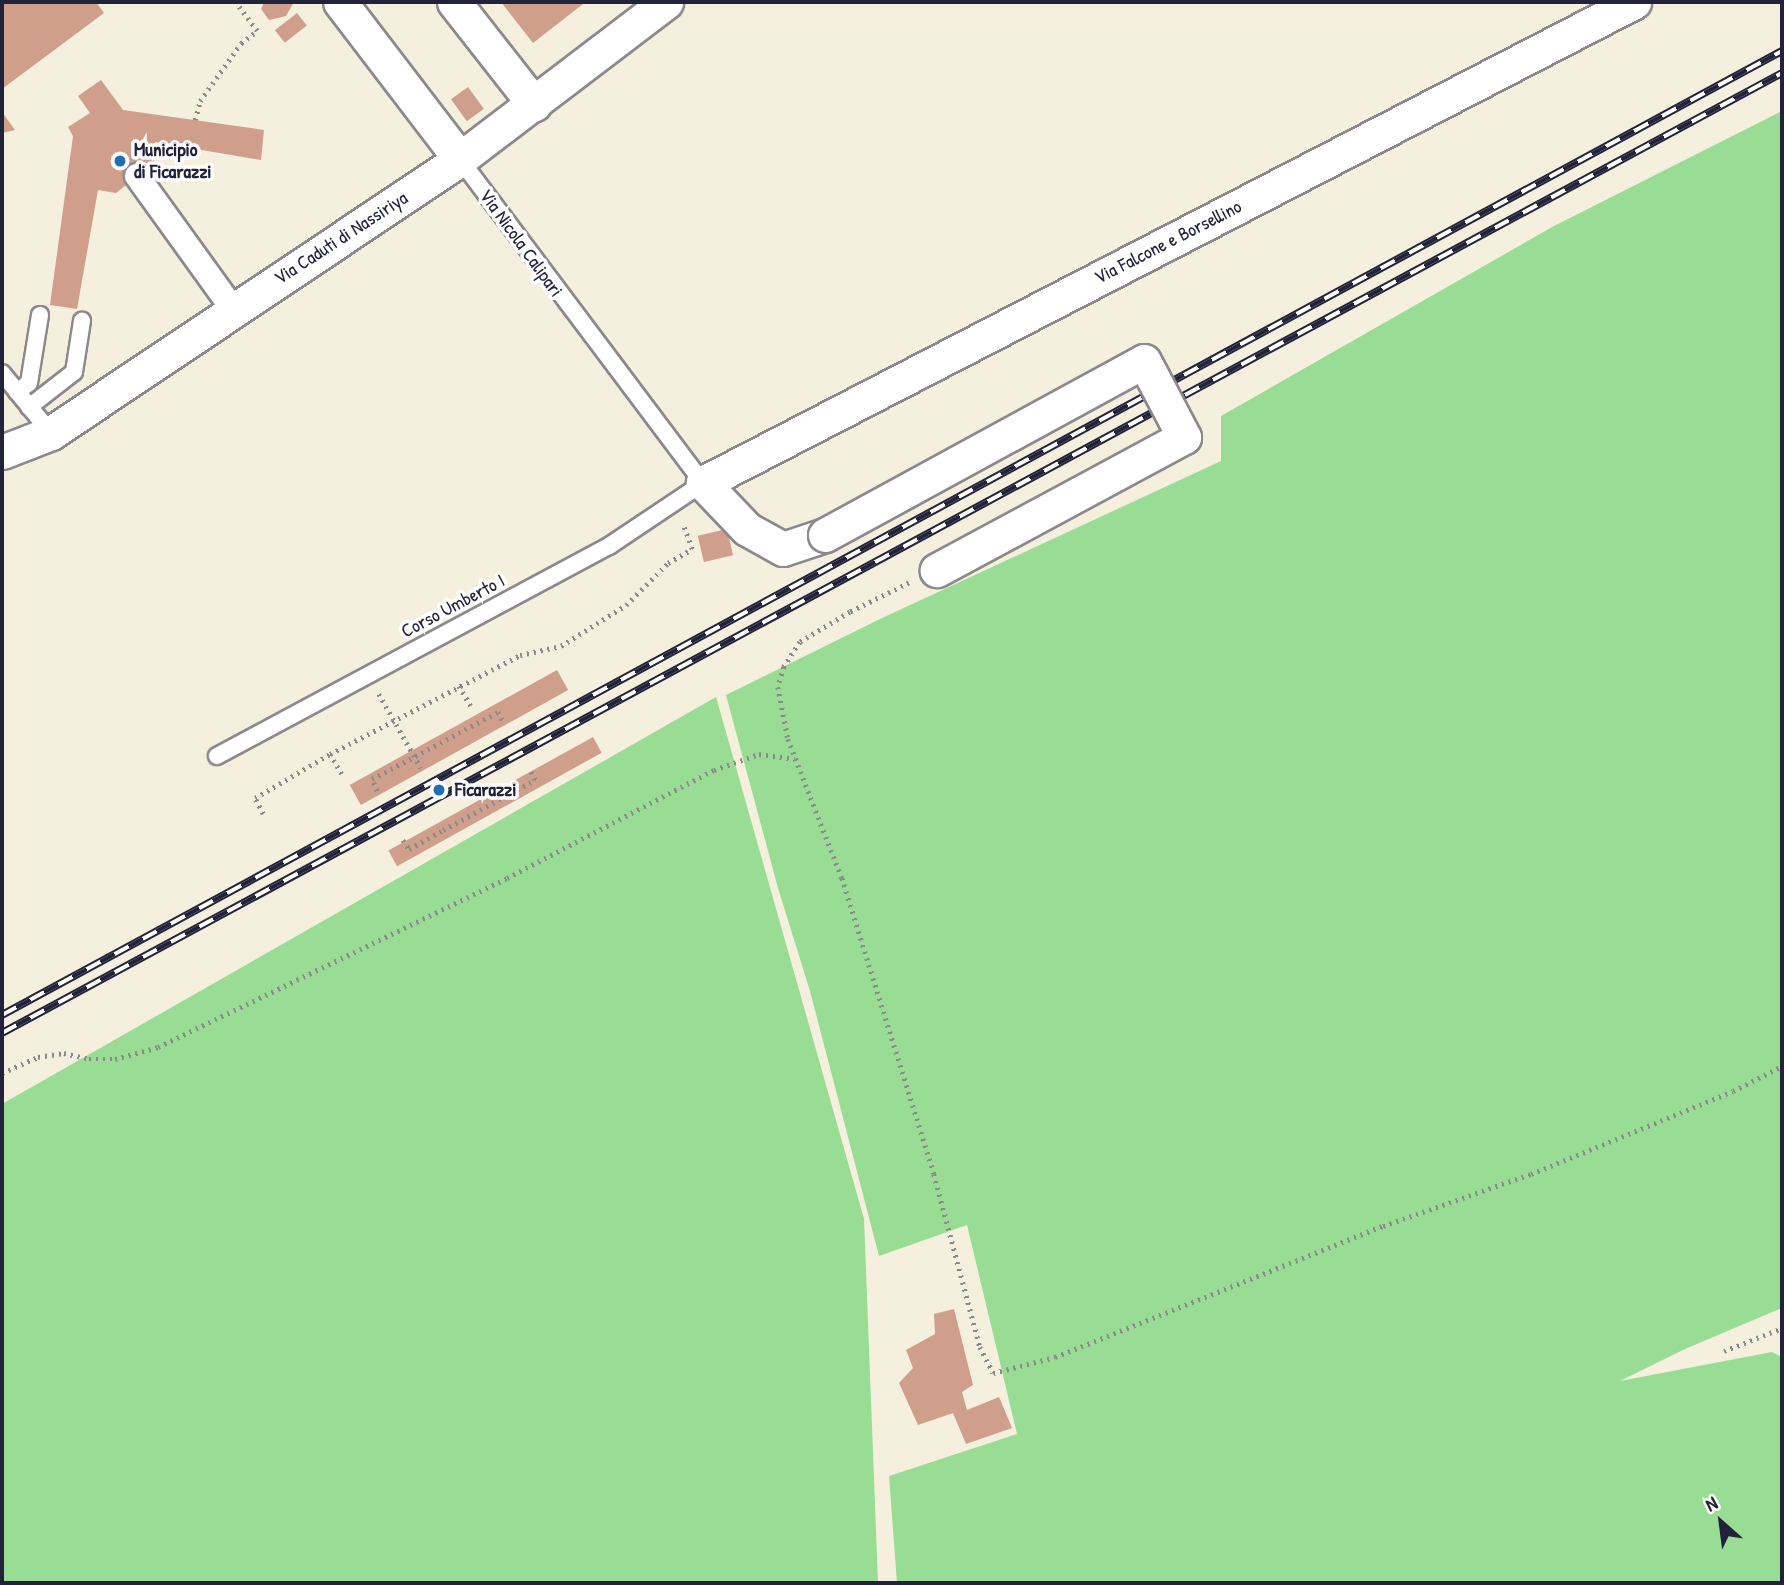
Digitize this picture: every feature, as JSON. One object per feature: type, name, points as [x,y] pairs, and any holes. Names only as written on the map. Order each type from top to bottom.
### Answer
[{"type":"street","name":"Via Nicola Calipari","points":[[340,2],[460,159]]},
{"type":"street","points":[[454,2],[534,104]]},
{"type":"street","name":"Via Caduti di Nassiriya","points":[[2,452],[51,433],[460,159],[666,2]]},
{"type":"street","name":"Via Falcone e Borsellino","points":[[689,491],[1634,2]]},
{"type":"street","points":[[137,176],[233,309]]},
{"type":"street","points":[[689,491],[783,549],[825,535],[1144,361],[1184,437],[937,570]]},
{"type":"lane","name":"Via Nicola Calipari","points":[[460,159],[689,491]]},
{"type":"lane","points":[[18,392],[29,383],[40,315]]},
{"type":"lane","points":[[29,407],[74,372],[82,321]]},
{"type":"lane","points":[[2,373],[51,433]]},
{"type":"lane","name":"Corso Umberto I","points":[[217,756],[609,546],[689,491]]},
{"type":"path","points":[[195,120],[200,101],[241,43],[257,31],[235,2]]},
{"type":"path","points":[[263,814],[255,798],[330,754],[520,655],[561,646],[626,605],[667,563],[692,548],[689,491]]},
{"type":"path","points":[[937,570],[850,612],[800,642],[784,667],[778,687],[795,759],[842,878],[934,1174],[980,1347],[993,1373],[1055,1357],[1383,1226],[1531,1174],[1733,1091],[1782,1066]]},
{"type":"path","points":[[459,687],[471,706]]},
{"type":"path","points":[[377,791],[372,779],[415,756],[498,712],[505,723]]},
{"type":"path","points":[[394,720],[421,768]]},
{"type":"path","points":[[330,754],[342,774]]},
{"type":"path","points":[[2,1073],[38,1057],[64,1053],[89,1059],[115,1059],[158,1047],[495,884],[714,770],[759,754],[795,759]]},
{"type":"path","points":[[403,840],[409,849],[535,780],[531,772]]},
{"type":"path","points":[[1724,1351],[1782,1328]]},
{"type":"green space","points":[[1782,111],[1782,1308],[1685,1349],[1620,1381],[1772,1352],[1782,1357],[1782,1583],[897,1583],[889,1476],[1017,1434],[967,1225],[879,1256],[810,991],[778,888],[726,695],[880,619],[1221,461],[1221,416],[1554,226]]},
{"type":"green space","points":[[716,697],[864,1219],[878,1583],[2,1583],[2,1104]]},
{"type":"building","points":[[2,2],[96,2],[104,13],[2,89]]},
{"type":"building","points":[[264,2],[294,2],[286,16],[269,20],[261,9]]},
{"type":"building","points":[[501,2],[582,2],[583,4],[533,43]]},
{"type":"building","points":[[297,13],[307,26],[285,43],[275,30]]},
{"type":"building","points":[[101,80],[123,110],[264,130],[261,160],[155,142],[154,163],[116,193],[98,190],[77,309],[50,305],[73,136],[68,127],[90,113],[78,96]]},
{"type":"building","points":[[468,87],[484,109],[467,121],[451,99]]},
{"type":"building","points":[[2,112],[15,130],[2,133]]},
{"type":"building","points":[[727,529],[733,555],[704,562],[698,536]]},
{"type":"building","points":[[557,670],[568,690],[361,805],[350,785]]},
{"type":"building","points":[[593,737],[602,753],[397,866],[388,850]]},
{"type":"building","points":[[954,1309],[973,1385],[962,1392],[967,1410],[999,1397],[1012,1428],[966,1444],[953,1413],[918,1425],[899,1383],[913,1368],[906,1350],[935,1334],[934,1314]]},
{"type":"railway","points":[[2,1015],[1782,51]]},
{"type":"railway","points":[[2,1033],[1782,73]]},
{"type":"place","name":"Municipio di Ficarazzi","points":[[120,161]]},
{"type":"place","name":"Ficarazzi","points":[[439,790]]}]
